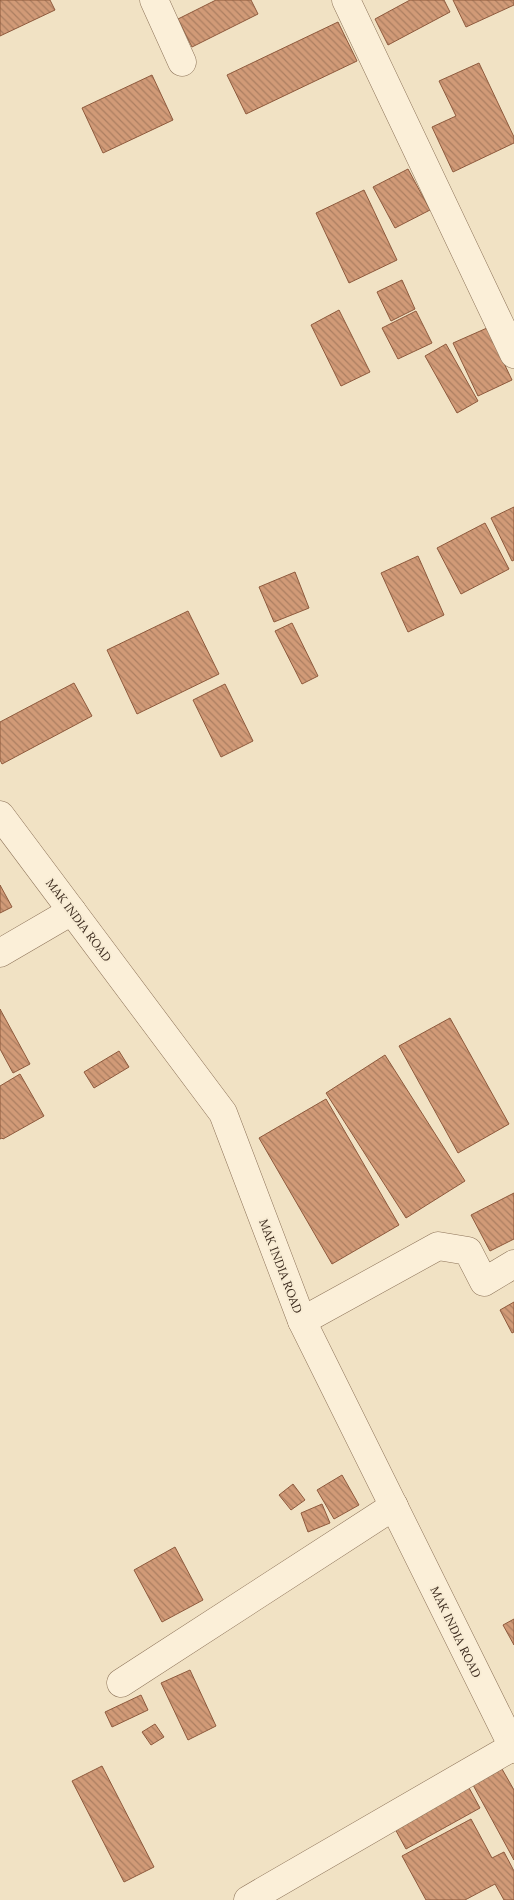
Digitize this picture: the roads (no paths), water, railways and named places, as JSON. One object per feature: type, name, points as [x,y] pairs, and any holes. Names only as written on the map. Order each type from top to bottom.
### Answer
[{"type":"street","points":[[154,0],[182,62]]},
{"type":"street","points":[[346,0],[514,354]]},
{"type":"street","name":"MAK INDIA ROAD","points":[[0,814],[223,1113],[302,1321],[514,1748]]},
{"type":"street","points":[[0,953],[72,911]]},
{"type":"street","points":[[302,1321],[438,1246],[468,1251],[484,1282],[514,1264]]},
{"type":"street","points":[[121,1683],[394,1506]]},
{"type":"street","points":[[248,1900],[514,1748]]}]
